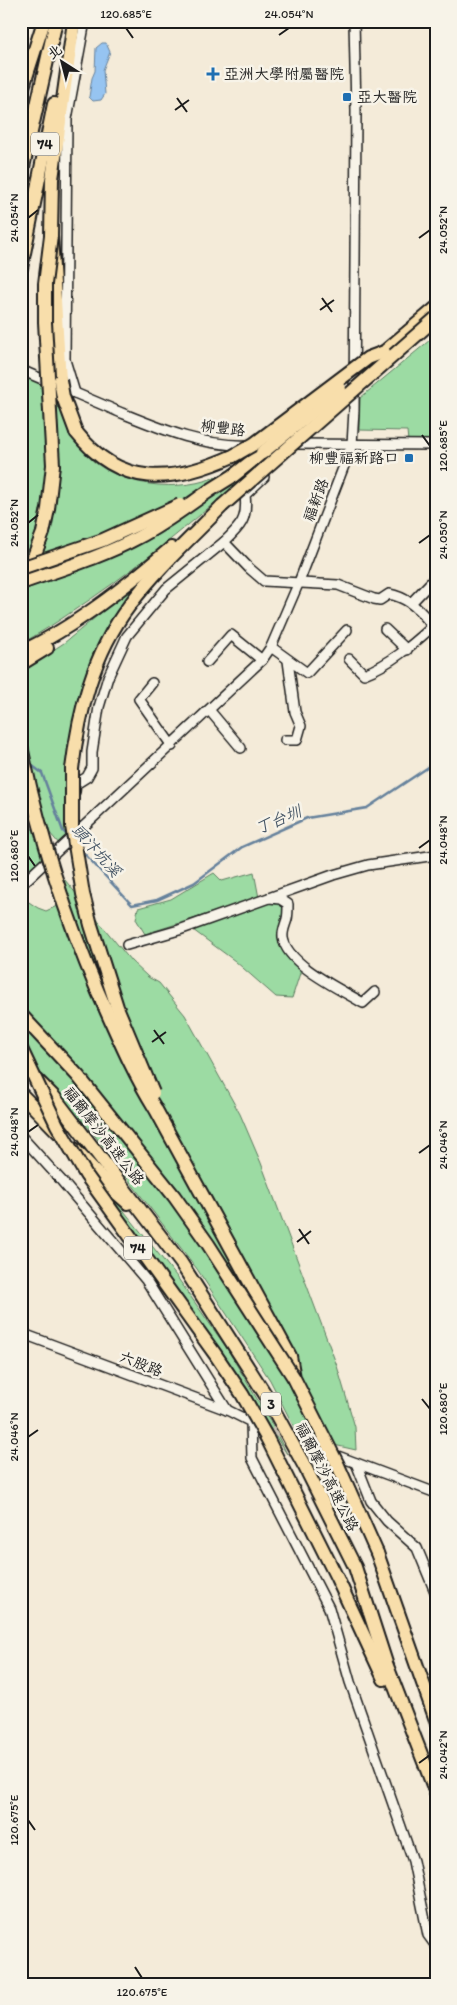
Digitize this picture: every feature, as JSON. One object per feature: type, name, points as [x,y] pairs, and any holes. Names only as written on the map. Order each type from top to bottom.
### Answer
[{"type":"highway","points":[[21,93],[44,21]]},
{"type":"highway","name":"74","points":[[21,176],[56,21]]},
{"type":"highway","points":[[73,21],[53,169],[51,236],[58,359],[63,397],[76,432],[85,443],[96,454],[122,469],[138,474],[174,475],[189,473],[233,456],[254,444],[368,358],[384,352]]},
{"type":"highway","name":"74","points":[[21,268],[73,21]]},
{"type":"highway","points":[[21,583],[28,572],[42,533],[48,508],[53,465],[45,322],[45,284],[51,236]]},
{"type":"highway","points":[[21,583],[90,560],[138,538],[162,524],[233,476],[436,308]]},
{"type":"highway","points":[[21,664],[86,621],[119,591],[222,506],[436,318]]},
{"type":"highway","points":[[21,568],[103,540],[209,491]]},
{"type":"highway","points":[[156,1108],[152,1090],[117,1007],[103,967],[87,910],[72,826],[72,770],[81,708],[94,671],[108,640],[128,607],[153,577],[222,506]]},
{"type":"highway","points":[[21,652],[62,630],[119,591]]},
{"type":"highway","points":[[21,746],[33,804],[50,867],[82,956],[120,1044],[138,1081],[156,1108],[290,1356],[294,1378]]},
{"type":"highway","name":"福爾摩沙高速公路","points":[[21,1015],[78,1076],[174,1196],[208,1244],[294,1378],[378,1553],[436,1720]]},
{"type":"highway","name":"74","points":[[21,1049],[57,1125],[86,1175],[242,1394],[267,1438],[337,1578],[384,1680],[402,1704]]},
{"type":"highway","name":"福爾摩沙高速公路","points":[[21,1063],[54,1097],[181,1263],[260,1386],[305,1467],[355,1566],[387,1666],[436,1793]]},
{"type":"highway","points":[[21,1094],[112,1189],[145,1216]]},
{"type":"street","points":[[21,77],[39,21]]},
{"type":"street","points":[[75,393],[65,360],[67,118],[85,21]]},
{"type":"street","name":"福新路","points":[[21,886],[210,711],[262,660],[271,647],[299,582],[352,445],[354,410],[356,111],[354,21]]},
{"type":"street","name":"柳豐路","points":[[21,370],[168,432],[200,440],[235,446],[298,444],[436,445]]},
{"type":"street","points":[[73,837],[76,784],[87,777],[92,768],[92,752],[99,707],[108,677],[127,636],[166,590],[239,528],[247,510],[245,495],[298,444]]},
{"type":"street","points":[[224,542],[264,581],[338,585],[380,600],[389,594],[402,597],[428,620],[434,630],[407,650],[375,670],[364,674],[349,659]]},
{"type":"street","points":[[411,603],[436,577]]},
{"type":"street","points":[[385,628],[407,650]]},
{"type":"street","points":[[271,647],[288,661],[307,672],[346,630]]},
{"type":"street","points":[[207,662],[231,635],[262,660]]},
{"type":"street","points":[[285,740],[297,740],[301,726],[295,712],[288,661]]},
{"type":"street","points":[[152,683],[139,699],[172,746]]},
{"type":"street","points":[[210,711],[241,748]]},
{"type":"street","points":[[127,945],[180,930],[324,878],[368,865],[436,855]]},
{"type":"street","points":[[268,898],[280,899],[288,904],[283,939],[288,949],[309,971],[322,981],[363,1002],[375,992]]},
{"type":"street","points":[[21,1136],[60,1178],[146,1280],[227,1410]]},
{"type":"street","name":"六股路","points":[[21,1333],[227,1410],[251,1422],[252,1458],[329,1608],[350,1682],[413,1861],[428,1935],[436,1946]]},
{"type":"street","points":[[306,1444],[436,1493]]},
{"type":"street","points":[[356,1463],[371,1501],[387,1521],[417,1548],[436,1594]]},
{"type":"green space","points":[[436,335],[436,440],[408,441],[407,431],[359,430],[360,398]]},
{"type":"green space","points":[[21,375],[57,389],[71,430],[84,452],[97,464],[130,480],[149,484],[169,485],[206,481],[222,474],[256,449],[287,452],[242,494],[234,486],[174,536],[92,599],[21,644],[21,594],[38,558],[52,512],[40,510],[35,534],[21,570]]},
{"type":"green space","points":[[151,572],[82,691],[75,714],[66,774],[70,833],[60,845],[44,826],[21,809],[21,671],[64,643]]},
{"type":"green space","points":[[21,824],[37,831],[54,848],[21,878]]},
{"type":"green space","points":[[56,869],[131,961],[148,977],[159,983],[185,1015],[240,1114],[261,1163],[337,1366],[355,1427],[356,1450],[298,1435],[270,1380],[197,1269],[92,1132],[21,1051],[21,897],[46,911],[68,901]]},
{"type":"green space","points":[[254,872],[259,898],[145,934],[136,919],[138,908],[171,899],[214,873],[222,881]]},
{"type":"green space","points":[[268,901],[280,901],[285,908],[280,928],[280,941],[283,947],[302,967],[292,998],[276,997],[235,961],[193,930]]},
{"type":"green space","points":[[94,1178],[116,1201],[177,1277],[226,1347],[269,1419],[287,1454],[229,1366]]},
{"type":"water","points":[[102,43],[106,43],[110,52],[103,70],[105,94],[101,100],[93,101],[89,97],[95,71],[96,48]]},
{"type":"waterway","name":"丁台圳","points":[[81,850],[132,905],[157,900],[194,883],[242,847],[307,818],[367,808],[436,762]]},
{"type":"waterway","name":"頭汴坑溪","points":[[30,764],[42,773],[63,831],[69,837]]},
{"type":"tunnel","points":[[259,1425],[306,1444]]},
{"type":"place","name":"亞洲大學附屬醫院","points":[[213,74]]},
{"type":"place","name":"亞大醫院","points":[[347,97]]},
{"type":"place","name":"柳豐福新路口","points":[[409,458]]}]
